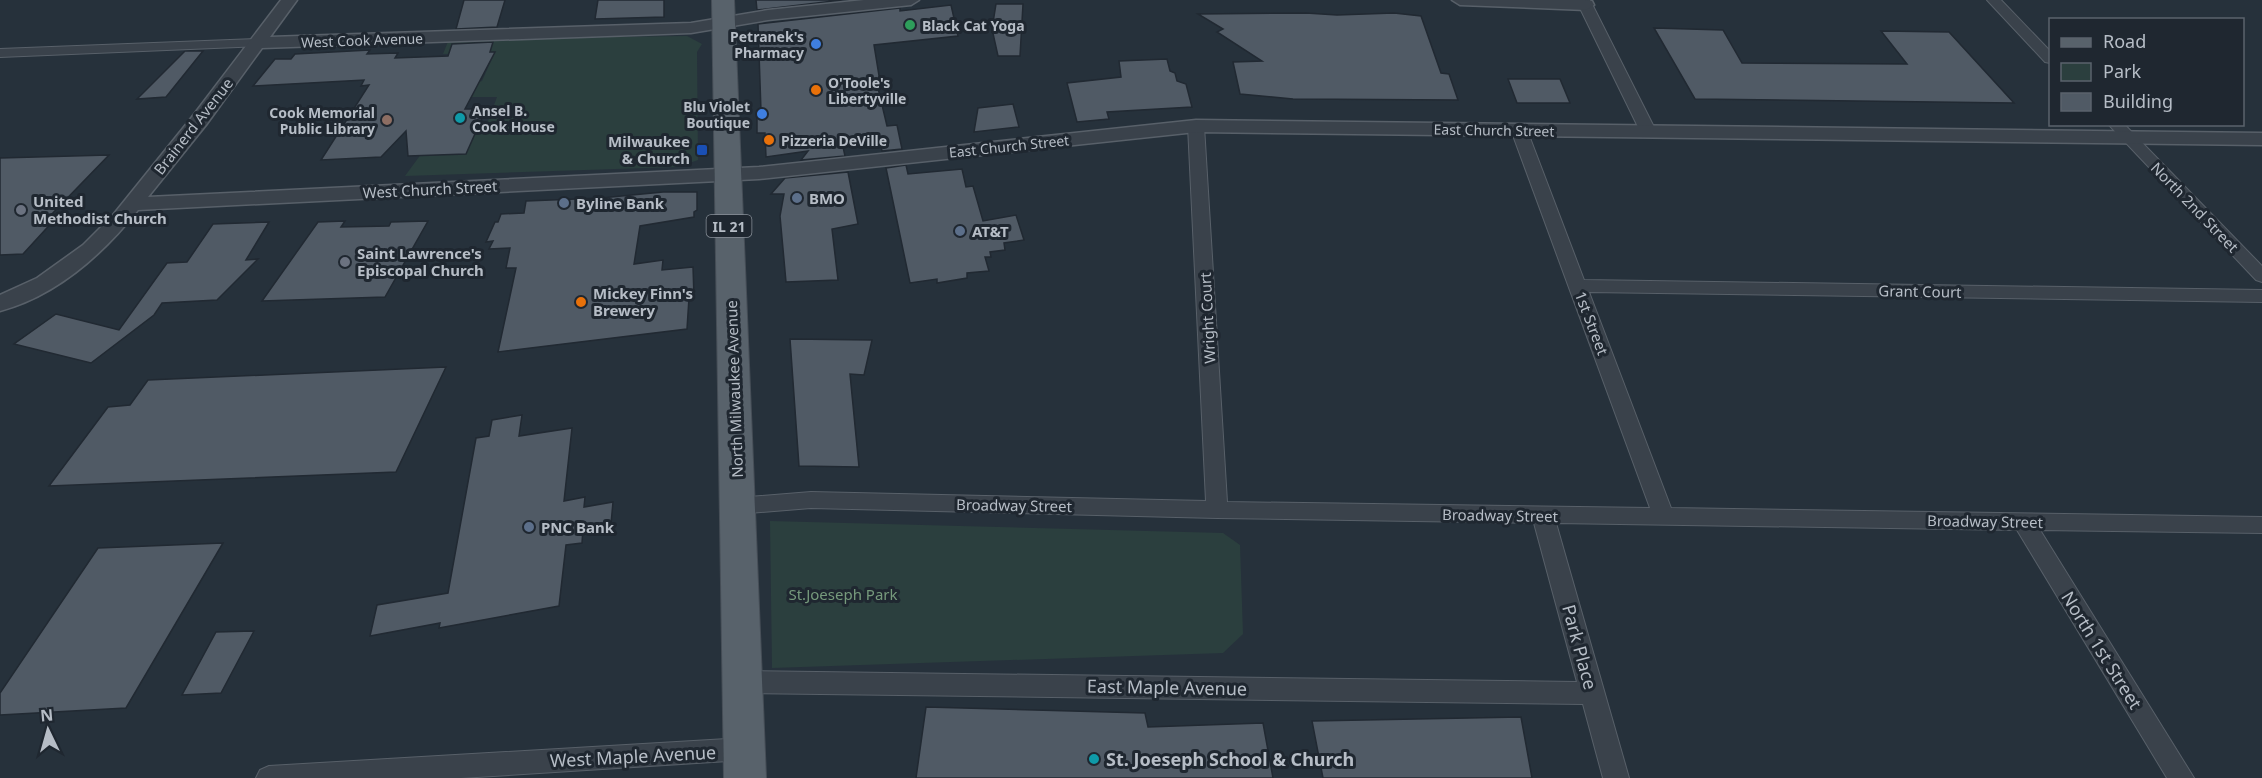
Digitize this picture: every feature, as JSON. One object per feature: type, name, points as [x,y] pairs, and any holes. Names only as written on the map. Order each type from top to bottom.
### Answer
[{"type":"main road","name":"North Milwaukee Avenue","points":[[723,11],[745,764]]},
{"type":"street","name":"Brainerd Avenue","points":[[0,304],[45,283],[84,256],[132,204],[199,121],[289,0]]},
{"type":"street","name":"West Cook Avenue","points":[[0,53],[691,28],[723,11],[768,15],[910,0]]},
{"type":"street","points":[[1460,0],[1585,3],[1648,131]]},
{"type":"street","points":[[1994,0],[2049,57]]},
{"type":"street","name":"East Church Street","points":[[728,175],[1196,126],[1648,131],[2121,131],[2262,139]]},
{"type":"street","name":"Wright Court","points":[[1196,126],[1217,510]]},
{"type":"street","name":"1st Street","points":[[1519,130],[1664,517]]},
{"type":"street","name":"North 2nd Street","points":[[2121,131],[2262,276]]},
{"type":"street","name":"West Church Street","points":[[132,204],[728,175]]},
{"type":"street","name":"Grant Court","points":[[1577,285],[2262,296]]},
{"type":"street","name":"Broadway Street","points":[[737,506],[811,500],[1217,510],[2262,525]]},
{"type":"street","name":"Park Place","points":[[1543,515],[1616,778]]},
{"type":"street","name":"North 1st Street","points":[[2023,522],[2181,778]]},
{"type":"street","name":"East Maple Avenue","points":[[742,682],[1592,693]]},
{"type":"street","name":"West Maple Avenue","points":[[269,778],[745,764]]},
{"type":"green space","points":[[687,36],[702,44],[697,52],[698,160],[678,167],[405,176],[427,146],[488,121],[497,97],[460,97],[469,84],[482,81],[495,52],[443,54],[449,39]]},
{"type":"green space","name":"St.Joeseph Park","points":[[770,521],[1223,533],[1240,545],[1243,634],[1223,653],[772,668]]},
{"type":"building","points":[[464,0],[505,0],[497,27],[456,29]]},
{"type":"building","points":[[598,0],[664,0],[664,17],[595,19]]},
{"type":"building","points":[[756,0],[842,0],[757,10]]},
{"type":"building","points":[[996,4],[1023,4],[1020,56],[998,56],[992,29]]},
{"type":"building","points":[[951,5],[958,36],[874,45],[881,88],[878,88],[887,126],[897,125],[902,149],[882,151],[880,142],[843,147],[845,156],[801,160],[808,151],[766,157],[765,133],[757,133],[757,113],[761,111],[758,24],[900,8],[900,11]]},
{"type":"building","points":[[1394,13],[1421,16],[1441,73],[1449,74],[1458,100],[1293,99],[1240,94],[1233,62],[1262,61],[1217,32],[1223,29],[1198,14],[1337,15]]},
{"type":"building","points":[[1654,28],[1723,30],[1742,63],[1907,64],[1881,31],[1949,32],[2014,103],[1695,99]]},
{"type":"building","name":"Cook Memorial Public Library","points":[[493,42],[490,52],[495,52],[465,109],[486,109],[466,154],[408,156],[406,131],[381,157],[321,160],[369,85],[361,86],[364,80],[253,86],[275,59],[291,59],[295,54],[370,50],[367,54],[398,53],[395,58],[448,56],[452,44]]},
{"type":"building","points":[[185,51],[203,51],[166,97],[137,99]]},
{"type":"building","points":[[1167,59],[1170,71],[1175,73],[1177,81],[1186,84],[1192,107],[1107,112],[1109,119],[1077,122],[1067,83],[1121,77],[1119,61]]},
{"type":"building","points":[[1508,79],[1560,79],[1570,103],[1517,103]]},
{"type":"building","points":[[1013,104],[1019,127],[974,132],[978,108]]},
{"type":"building","name":"United Methodist Church","points":[[109,155],[49,217],[56,218],[23,254],[0,255],[0,158]]},
{"type":"building","name":"AT&T","points":[[906,165],[908,174],[962,169],[966,187],[973,186],[983,221],[1016,215],[1024,240],[1004,243],[1005,250],[990,252],[991,257],[985,257],[989,271],[967,273],[967,278],[937,283],[937,279],[910,283],[886,168]]},
{"type":"building","points":[[848,172],[858,224],[832,229],[838,280],[786,282],[780,216],[784,194],[771,194],[785,178]]},
{"type":"building","points":[[663,192],[697,192],[697,210],[694,212],[694,217],[640,226],[634,264],[663,260],[662,270],[693,267],[694,297],[689,298],[687,329],[498,352],[516,268],[506,268],[510,248],[489,249],[493,241],[486,242],[501,214],[524,213],[526,201],[601,198]]},
{"type":"building","name":"Saint Lawrence's Episcopal Church","points":[[345,221],[341,227],[389,226],[391,222],[428,221],[385,297],[262,301],[318,222]]},
{"type":"building","points":[[269,222],[246,260],[258,259],[217,300],[162,303],[154,315],[91,363],[14,344],[56,314],[119,330],[167,263],[187,262],[213,224]]},
{"type":"building","points":[[790,339],[872,340],[864,375],[850,374],[859,467],[799,466]]},
{"type":"building","points":[[446,367],[396,472],[49,486],[108,407],[130,405],[148,380]]},
{"type":"building","name":"PNC Bank","points":[[522,415],[519,436],[572,428],[564,501],[585,497],[584,507],[613,502],[611,524],[583,529],[582,543],[566,545],[559,606],[439,628],[440,623],[370,636],[377,605],[448,593],[476,438],[489,436],[492,420]]},
{"type":"building","points":[[223,543],[126,708],[0,715],[0,693],[98,548]]},
{"type":"building","points":[[254,631],[221,693],[182,695],[216,632]]},
{"type":"building","name":"St. Joeseph School & Church","points":[[926,707],[1145,713],[1148,727],[1263,723],[1273,778],[916,778]]},
{"type":"building","name":"St. Joeseph School & Church","points":[[1521,717],[1532,778],[1323,778],[1312,721]]},
{"type":"place","name":"Black Cat Yoga","points":[[910,25]]},
{"type":"place","name":"Petranek's Pharmacy","points":[[816,44]]},
{"type":"place","name":"O'Toole's Libertyville","points":[[816,90]]},
{"type":"place","name":"Blu Violet Boutique","points":[[762,114]]},
{"type":"place","name":"Ansel B. Cook House","points":[[460,118]]},
{"type":"place","name":"Cook Memorial Public Library","points":[[387,120]]},
{"type":"place","name":"Pizzeria DeVille","points":[[769,140]]},
{"type":"place","name":"Milwaukee & Church","points":[[702,150]]},
{"type":"place","name":"BMO","points":[[797,198]]},
{"type":"place","name":"Byline Bank","points":[[564,203]]},
{"type":"place","name":"United Methodist Church","points":[[21,210]]},
{"type":"place","name":"AT&T","points":[[960,231]]},
{"type":"place","name":"Saint Lawrence's Episcopal Church","points":[[345,262]]},
{"type":"place","name":"Mickey Finn's Brewery","points":[[581,302]]},
{"type":"place","name":"PNC Bank","points":[[529,527]]},
{"type":"place","name":"St. Joeseph School & Church","points":[[1094,759]]}]
